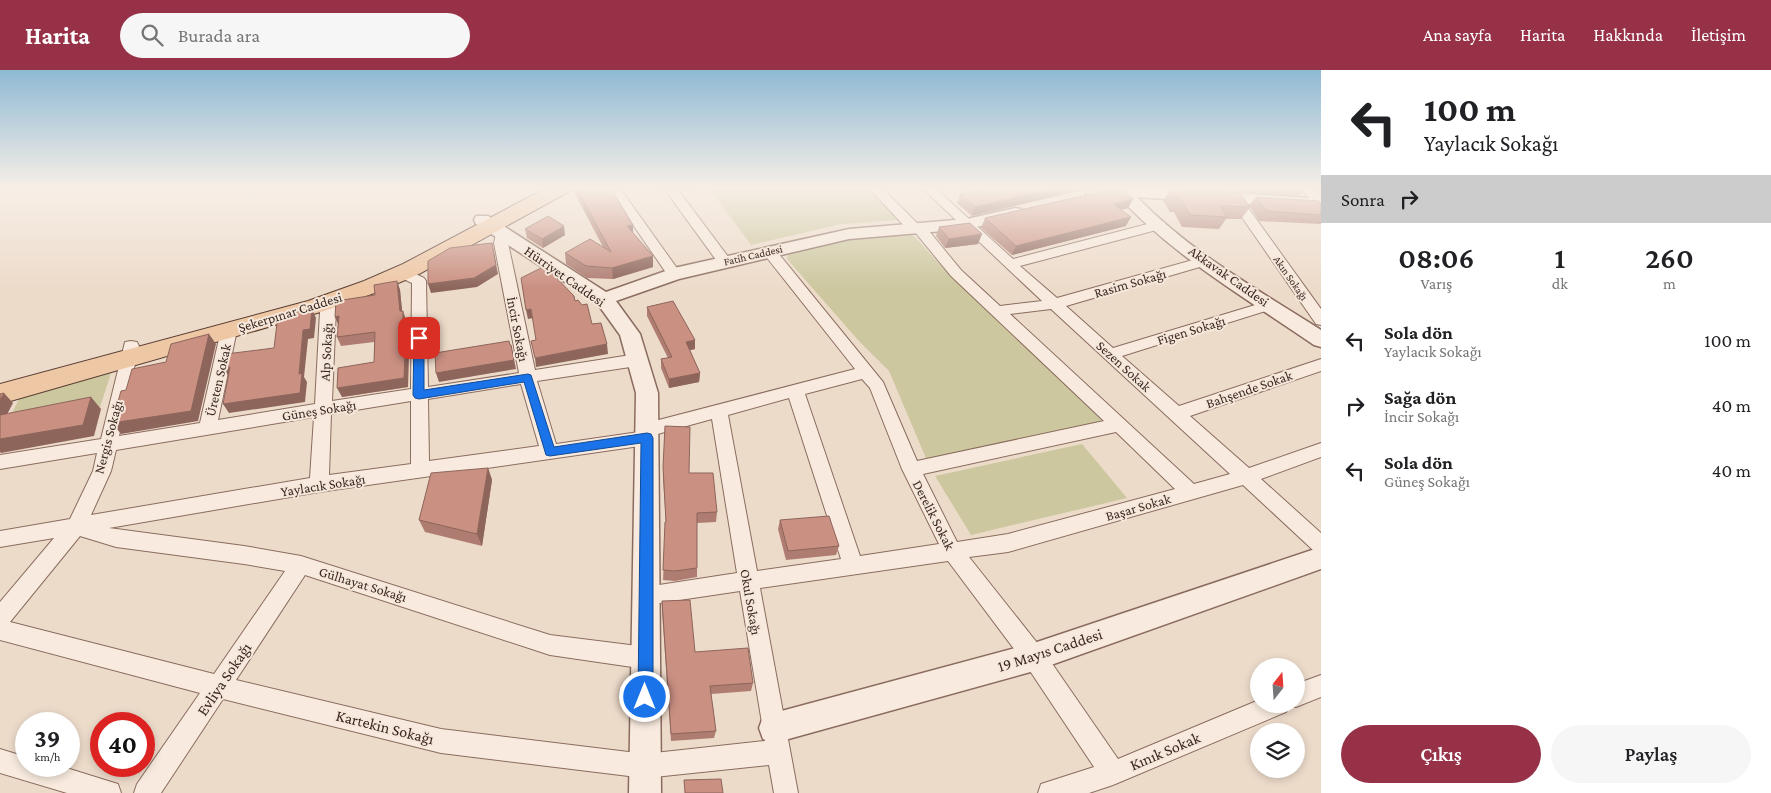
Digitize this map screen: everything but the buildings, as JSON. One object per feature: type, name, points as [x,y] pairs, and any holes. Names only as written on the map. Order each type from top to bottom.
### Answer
[{"type":"main road","name":"Şekerpınar Caddesi","points":[[0,394],[130,352],[346,287],[492,227],[500,221]]},
{"type":"main road","name":"Şekerpınar Caddesi","points":[[0,382],[229,330],[316,306],[402,273],[503,221]]},
{"type":"street","points":[[637,221],[674,274]]},
{"type":"street","points":[[694,221],[724,261]]},
{"type":"street","points":[[909,221],[956,273],[996,312],[1192,492]]},
{"type":"street","name":"Sezen Sokak","points":[[964,221],[1321,545]]},
{"type":"street","name":"Fatih Caddesi","points":[[604,299],[674,274],[724,261],[849,234],[967,224],[981,221]]},
{"type":"street","name":"Akkavak Caddesi","points":[[1155,221],[1205,261],[1321,340]]},
{"type":"street","name":"Akın Sokağı","points":[[1250,221],[1321,320]]},
{"type":"street","points":[[1010,264],[1159,225]]},
{"type":"street","name":"Hürriyet Caddesi","points":[[492,227],[604,299],[630,334],[647,394],[645,793]]},
{"type":"street","name":"İncir Sokağı","points":[[492,227],[501,243],[528,378],[550,452]]},
{"type":"street","name":"Derelik Sokak","points":[[769,252],[877,386],[911,469],[952,551],[1034,657],[1113,773]]},
{"type":"street","name":"Rasim Sokağı","points":[[996,312],[1055,304],[1205,261]]},
{"type":"street","points":[[402,273],[419,281],[420,471]]},
{"type":"street","name":"Figen Sokağı","points":[[1111,354],[1270,305]]},
{"type":"street","name":"Alp Sokağı","points":[[316,306],[328,308],[323,409]]},
{"type":"street","name":"Üreten Sokak","points":[[207,430],[229,330]]},
{"type":"street","name":"Nergis Sokağı","points":[[0,618],[76,526],[102,471],[130,352]]},
{"type":"street","name":"Güneş Sokağı","points":[[0,462],[637,360]]},
{"type":"street","name":"Bahşende Sokak","points":[[1176,414],[1321,365]]},
{"type":"street","name":"Yaylacık Sokağı","points":[[0,539],[320,484],[550,452],[647,434],[719,411],[866,372]]},
{"type":"street","points":[[795,390],[853,566]]},
{"type":"street","points":[[320,484],[323,409]]},
{"type":"street","name":"Okul Sokağı","points":[[719,411],[786,793]]},
{"type":"street","points":[[911,469],[1118,425]]},
{"type":"street","name":"Başar Sokak","points":[[646,596],[1008,543],[1246,477],[1321,450]]},
{"type":"street","name":"Gülhayat Sokağı","points":[[76,526],[116,539],[244,555],[301,565],[550,645],[646,658]]},
{"type":"street","name":"19 Mayıs Caddesi","points":[[776,740],[1034,657],[1321,558]]},
{"type":"street","name":"Evliya Sokağı","points":[[146,793],[301,565]]},
{"type":"street","name":"Kartekin Sokağı","points":[[0,630],[218,687],[441,740],[645,766],[776,740]]},
{"type":"street","points":[[1305,692],[1321,686]]},
{"type":"street","name":"Kınık Sokak","points":[[1050,793],[1113,773],[1256,713]]},
{"type":"street","points":[[0,761],[109,793]]},
{"type":"shaded area","points":[[733,221],[889,221],[841,224],[751,245]]},
{"type":"shaded area","points":[[912,235],[948,273],[1101,416],[1100,424],[928,463],[889,371],[858,340],[787,259],[788,255],[850,239]]},
{"type":"shaded area","points":[[112,370],[100,407],[6,425],[22,393]]},
{"type":"shaded area","points":[[1082,444],[1127,498],[971,535],[935,476]]},
{"type":"route","points":[[419,338],[419,395],[528,378],[550,452],[647,438],[645,697]]}]
